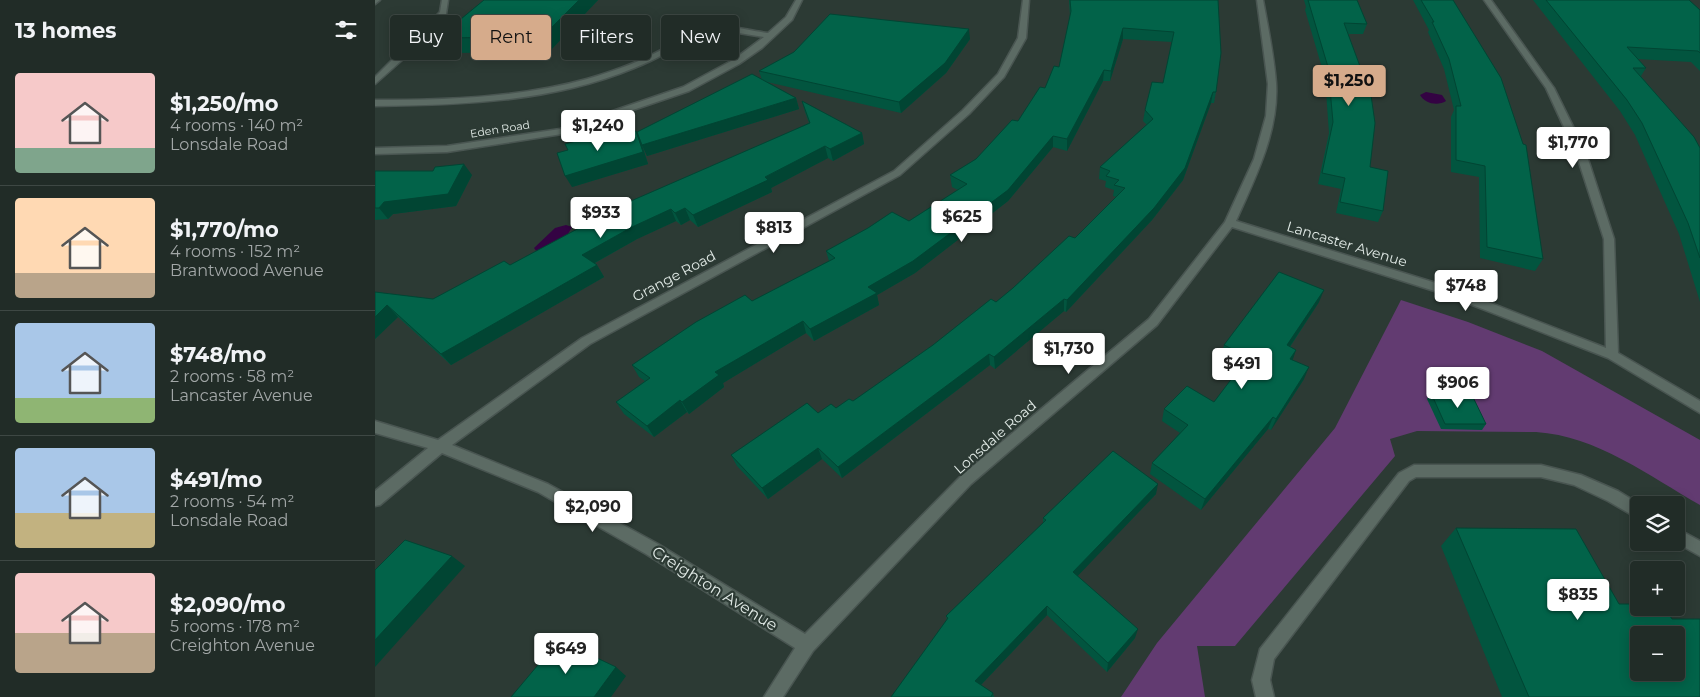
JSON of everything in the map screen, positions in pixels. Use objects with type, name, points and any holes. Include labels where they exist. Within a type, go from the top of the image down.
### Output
[{"type":"street","points":[[375,82],[443,12],[445,0]]},
{"type":"street","name":"Eden Road","points":[[375,151],[447,149],[562,131],[686,89],[736,62],[770,36],[789,18],[799,0]]},
{"type":"street","name":"Grange Road","points":[[375,500],[440,446],[586,340],[897,173],[966,112],[1001,75],[1021,38],[1026,0]]},
{"type":"street","name":"Lonsdale Road","points":[[773,697],[807,645],[966,480],[1153,322],[1229,223],[1259,159],[1270,116],[1272,84],[1260,0]]},
{"type":"street","points":[[1487,0],[1550,88],[1581,153],[1609,239],[1612,355]]},
{"type":"street","points":[[375,103],[475,101],[564,86],[641,62],[679,44],[706,26],[770,36]]},
{"type":"street","name":"Lancaster Avenue","points":[[1229,223],[1448,290],[1612,355],[1700,408]]},
{"type":"street","name":"Creighton Avenue","points":[[375,427],[440,446],[543,488],[652,549],[807,645]]},
{"type":"street","points":[[1265,697],[1261,680],[1265,656],[1404,477],[1414,471],[1541,471],[1576,479],[1613,496],[1630,506]]},
{"type":"street","points":[[1685,540],[1700,549]]},
{"type":"shaded area","points":[[1426,92],[1442,95],[1446,101],[1439,103],[1428,102],[1420,95]]},
{"type":"shaded area","points":[[566,225],[572,227],[568,234],[537,252],[534,248],[555,228]]},
{"type":"shaded area","points":[[1401,300],[1468,322],[1542,351],[1700,440],[1700,505],[1622,459],[1580,441],[1558,435],[1536,432],[1417,431],[1390,439],[1395,456],[1235,646],[1197,646],[1205,697],[1121,697],[1157,643],[1335,428]]},
{"type":"building","points":[[484,0],[579,0],[564,15],[561,15],[561,18],[551,28],[551,15],[471,15],[471,38],[461,38],[461,19]]},
{"type":"building","points":[[1070,0],[1218,0],[1221,53],[1216,92],[1213,92],[1185,168],[1154,208],[1067,300],[1064,299],[994,357],[989,354],[838,467],[818,448],[762,488],[731,455],[807,403],[818,413],[831,404],[836,408],[849,399],[853,401],[933,345],[991,299],[996,302],[1069,236],[1075,238],[1125,188],[1114,185],[1119,180],[1106,176],[1110,171],[1100,167],[1153,119],[1145,110],[1152,82],[1163,83],[1174,32],[1123,28],[1111,71],[1104,70],[1067,139],[1053,136],[1008,190],[913,261],[868,287],[877,293],[810,329],[803,321],[715,372],[719,375],[682,402],[680,400],[647,426],[616,402],[650,378],[632,365],[696,322],[745,295],[752,301],[835,258],[826,251],[868,228],[892,212],[909,221],[967,184],[950,175],[976,159],[1012,120],[1018,121],[1040,87],[1045,88],[1054,66],[1059,67],[1071,11]]},
{"type":"building","points":[[1308,0],[1357,0],[1367,24],[1344,23],[1368,88],[1370,88],[1375,123],[1370,167],[1388,171],[1383,211],[1340,202],[1345,178],[1322,173],[1333,122],[1328,67]]},
{"type":"building","points":[[1421,0],[1453,0],[1501,78],[1523,144],[1526,145],[1543,259],[1487,247],[1485,166],[1456,160],[1456,106],[1461,106],[1449,59],[1432,22],[1434,22]]},
{"type":"building","points":[[1546,0],[1689,0],[1700,10],[1700,53],[1698,51],[1627,47],[1646,68],[1633,68],[1694,137],[1700,148],[1700,258],[1688,223],[1642,123],[1627,100]]},
{"type":"building","points":[[830,14],[969,29],[945,63],[899,102],[759,71],[794,52]]},
{"type":"building","points":[[752,74],[796,98],[642,145],[637,132]]},
{"type":"building","points":[[802,101],[862,133],[830,149],[825,146],[765,177],[768,180],[693,215],[685,208],[675,213],[671,209],[632,227],[582,255],[597,265],[441,354],[387,305],[375,317],[375,292],[433,299],[504,261],[510,265],[624,204],[810,123]]},
{"type":"building","points":[[636,131],[643,152],[565,176],[557,153],[568,150],[565,144],[594,136],[597,142]]},
{"type":"building","points":[[464,164],[448,194],[384,202],[379,208],[375,208],[375,171],[433,171],[435,167]]},
{"type":"building","points":[[1279,272],[1324,290],[1287,345],[1296,350],[1290,359],[1309,367],[1276,419],[1273,417],[1205,499],[1152,463],[1188,425],[1164,409],[1187,386],[1214,402],[1248,357],[1224,345]]},
{"type":"building","points":[[1431,393],[1471,393],[1486,424],[1445,424]]},
{"type":"building","points":[[1113,451],[1158,484],[1073,572],[1138,629],[1108,663],[1047,606],[975,681],[993,693],[991,697],[891,697],[948,618],[946,616],[1046,520],[1043,518]]},
{"type":"building","points":[[1456,528],[1576,529],[1619,604],[1630,604],[1630,616],[1670,616],[1672,619],[1700,619],[1700,697],[1529,697]]},
{"type":"building","points":[[405,540],[452,556],[375,640],[375,570]]},
{"type":"building","points":[[559,640],[616,667],[594,697],[511,697]]}]
